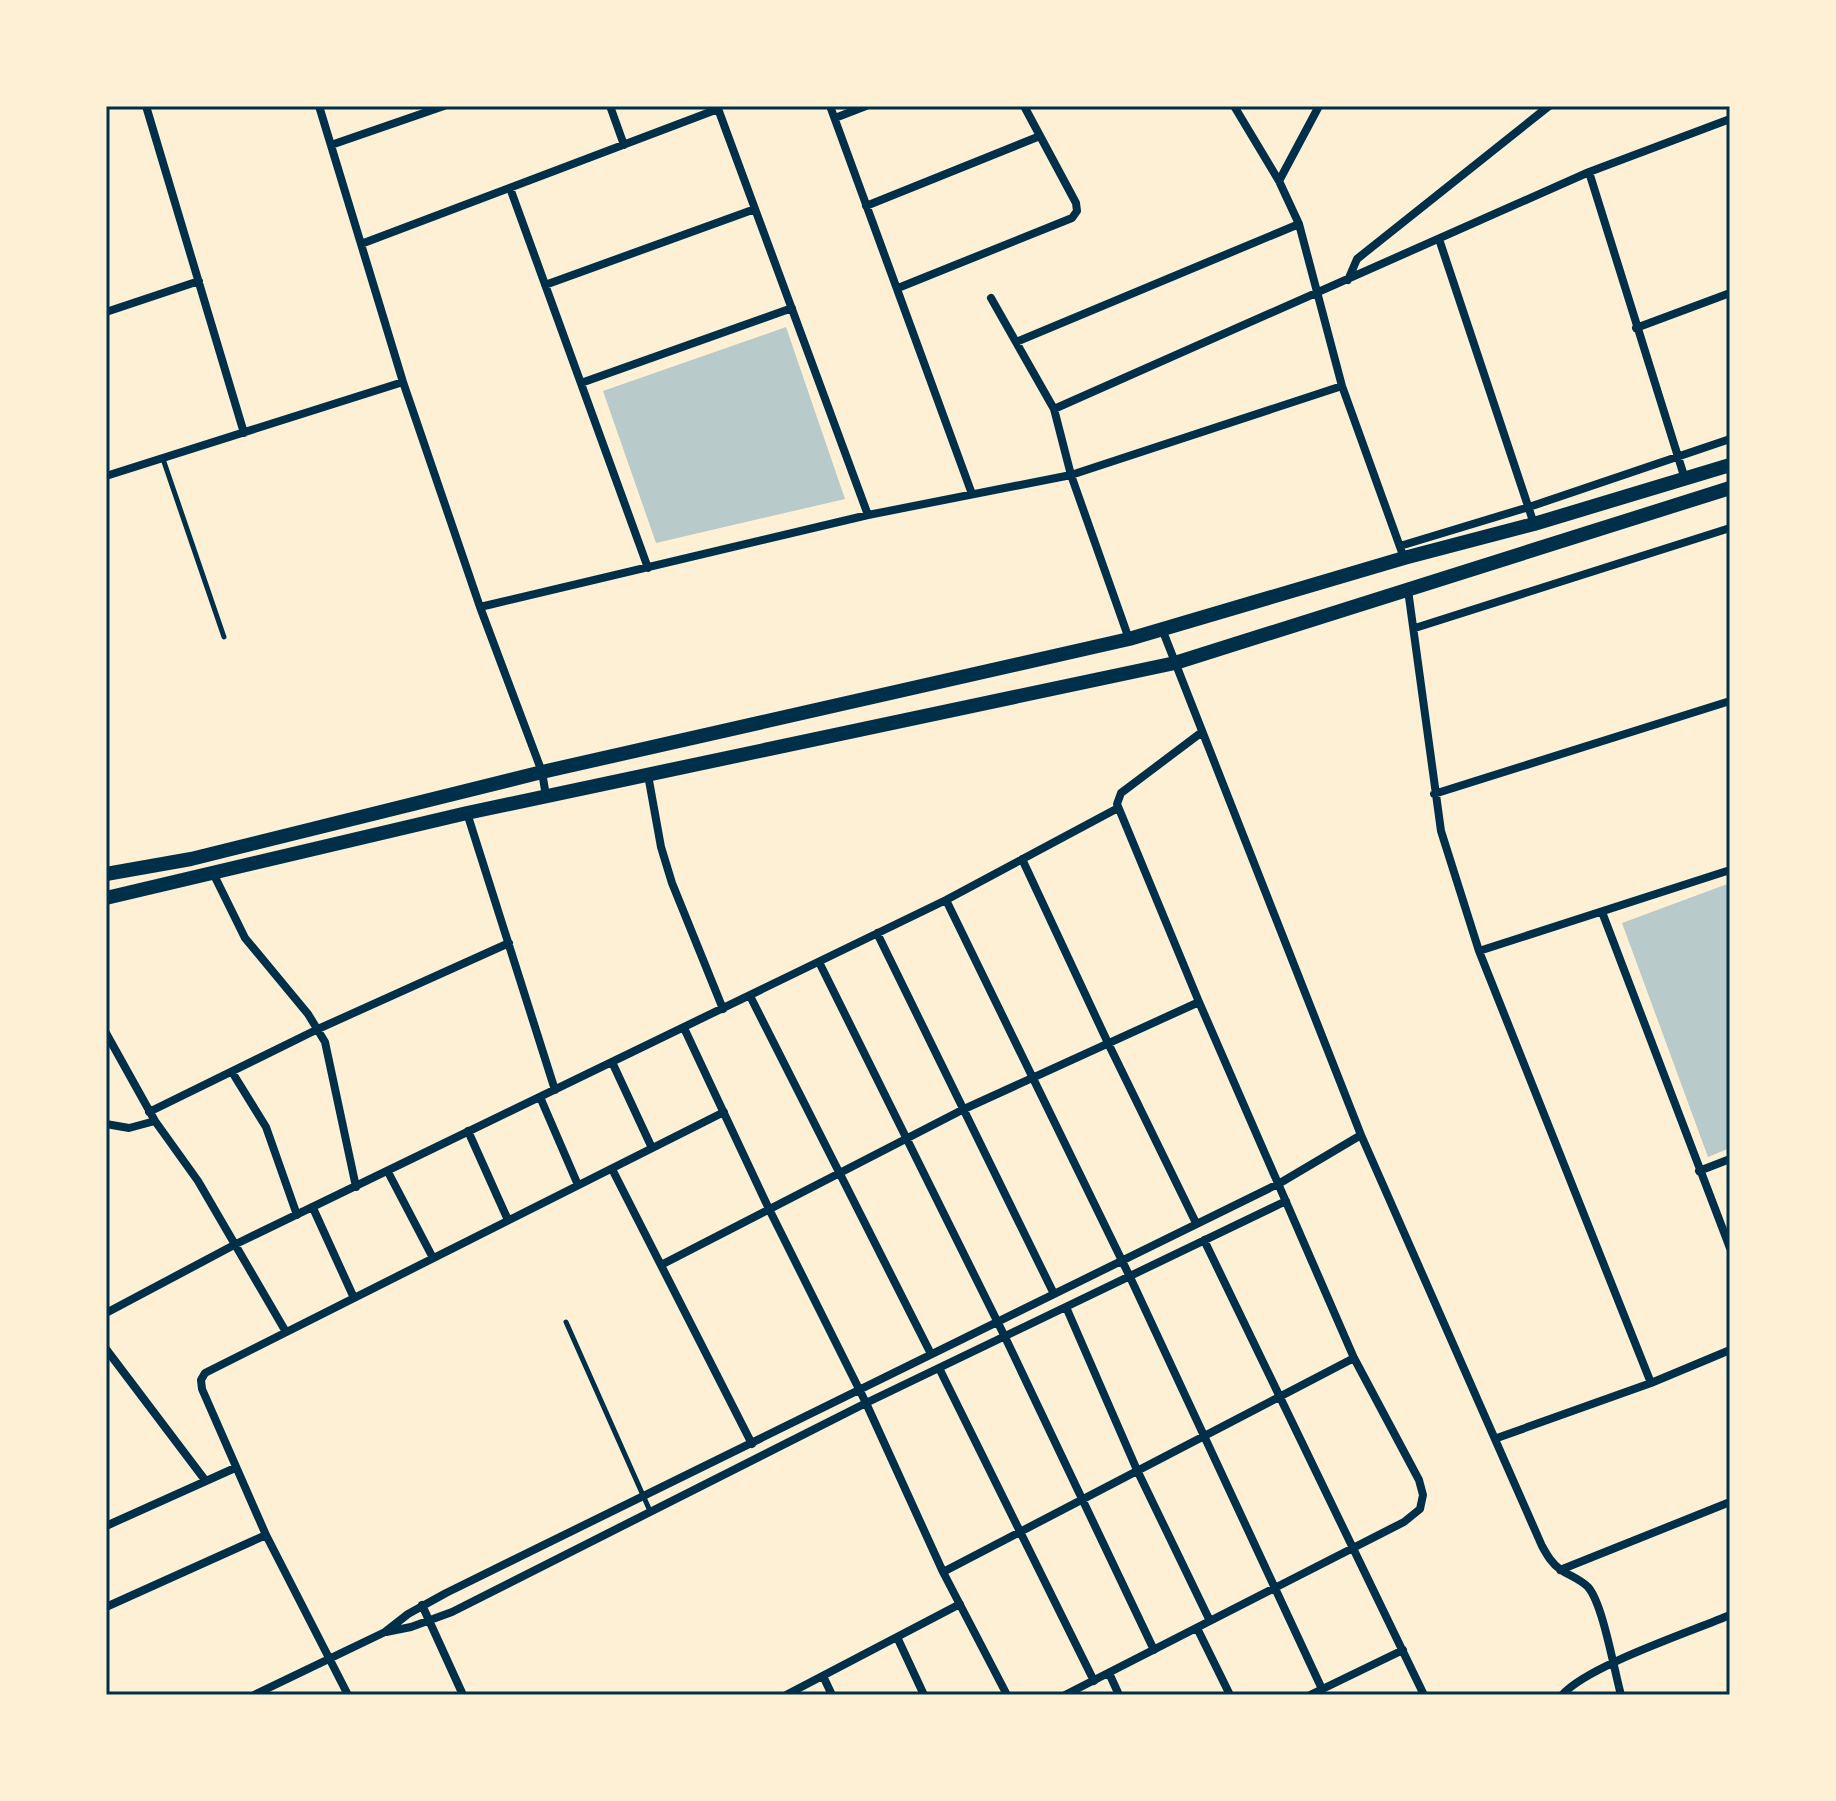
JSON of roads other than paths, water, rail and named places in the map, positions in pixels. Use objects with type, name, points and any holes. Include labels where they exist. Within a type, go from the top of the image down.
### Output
[{"type":"street","points":[[146,106],[244,433]]},
{"type":"street","points":[[319,106],[403,382],[480,607],[542,772],[546,796]]},
{"type":"street","points":[[331,145],[444,106]]},
{"type":"street","points":[[610,106],[624,145]]},
{"type":"street","points":[[830,106],[972,494]]},
{"type":"street","points":[[835,118],[866,106]]},
{"type":"street","points":[[898,288],[1072,218],[1077,211],[1076,203],[1024,106]]},
{"type":"street","points":[[1234,106],[1279,181],[1299,224],[1342,386],[1402,552]]},
{"type":"street","points":[[1279,181],[1319,106]]},
{"type":"street","points":[[1348,280],[1352,267],[1370,249],[1549,106]]},
{"type":"street","points":[[361,244],[717,108],[868,515]]},
{"type":"street","points":[[1054,409],[1589,172],[1730,119]]},
{"type":"street","points":[[866,206],[1040,136]]},
{"type":"street","points":[[1589,172],[1685,479]]},
{"type":"street","points":[[510,188],[648,568]]},
{"type":"street","points":[[545,285],[755,209]]},
{"type":"street","points":[[1016,342],[1299,224]]},
{"type":"street","points":[[1439,239],[1534,524]]},
{"type":"street","points":[[106,312],[199,281]]},
{"type":"street","points":[[1636,328],[1730,293]]},
{"type":"street","points":[[991,298],[1054,409],[1071,475],[1129,639]]},
{"type":"street","points":[[581,383],[792,308]]},
{"type":"street","points":[[106,476],[403,382]]},
{"type":"street","points":[[480,607],[868,515],[1071,475],[1342,386]]},
{"type":"street","points":[[106,874],[191,859],[542,772],[1129,639],[1402,552],[1730,439]]},
{"type":"street","points":[[1402,552],[1534,524],[1730,465]]},
{"type":"street","points":[[106,898],[467,813],[1175,663],[1730,488]]},
{"type":"street","points":[[1415,628],[1730,528]]},
{"type":"street","points":[[1408,590],[1441,831],[1479,951],[1651,1383]]},
{"type":"street","points":[[1162,629],[1361,1135],[1542,1546],[1560,1570],[1579,1579],[1590,1589],[1598,1606],[1621,1695]]},
{"type":"street","points":[[1434,794],[1730,701]]},
{"type":"street","points":[[1065,1695],[1404,1522],[1420,1509],[1423,1495],[1419,1480],[1354,1358],[1118,808],[1117,798],[1121,793],[1202,732]]},
{"type":"street","points":[[648,775],[661,847],[672,883],[723,1009]]},
{"type":"street","points":[[106,1313],[236,1244],[946,900],[1118,808]]},
{"type":"street","points":[[467,813],[555,1090]]},
{"type":"street","points":[[1022,859],[1196,1223]]},
{"type":"street","points":[[1479,951],[1730,870]]},
{"type":"street","points":[[213,873],[245,938],[318,1029],[330,1057],[356,1187]]},
{"type":"street","points":[[946,900],[1122,1260],[1322,1689]]},
{"type":"street","points":[[1602,912],[1730,1248]]},
{"type":"street","points":[[877,933],[1054,1294]]},
{"type":"street","points":[[149,1112],[318,1029],[509,943]]},
{"type":"street","points":[[819,962],[1005,1337],[1154,1650]]},
{"type":"street","points":[[750,996],[931,1354]]},
{"type":"street","points":[[661,1265],[962,1110],[1199,1002]]},
{"type":"street","points":[[684,1028],[769,1209],[860,1390],[943,1572],[1007,1695]]},
{"type":"street","points":[[106,1033],[149,1112],[198,1181],[286,1332]]},
{"type":"street","points":[[612,1062],[652,1148]]},
{"type":"street","points":[[232,1072],[266,1127],[297,1215]]},
{"type":"street","points":[[540,1097],[578,1185]]},
{"type":"street","points":[[348,1695],[266,1535],[235,1468],[201,1380],[211,1368],[724,1112]]},
{"type":"street","points":[[106,1124],[129,1128],[155,1121]]},
{"type":"street","points":[[468,1131],[508,1220]]},
{"type":"street","points":[[255,1695],[385,1632],[422,1605],[1280,1183],[1361,1135]]},
{"type":"street","points":[[1699,1171],[1730,1159]]},
{"type":"street","points":[[612,1169],[752,1444]]},
{"type":"street","points":[[388,1172],[433,1258]]},
{"type":"street","points":[[385,1632],[430,1622],[866,1403],[1286,1201]]},
{"type":"street","points":[[313,1208],[354,1298]]},
{"type":"street","points":[[1204,1240],[1424,1695]]},
{"type":"street","points":[[1066,1307],[1137,1470],[1210,1621]]},
{"type":"street","points":[[106,1349],[205,1480]]},
{"type":"street","points":[[1497,1438],[1651,1383],[1730,1350]]},
{"type":"street","points":[[943,1572],[1354,1358]]},
{"type":"street","points":[[939,1368],[1094,1681]]},
{"type":"street","points":[[711,1464],[717,1478]]},
{"type":"street","points":[[106,1526],[235,1468]]},
{"type":"street","points":[[1560,1570],[1730,1502]]},
{"type":"street","points":[[106,1607],[266,1535]]},
{"type":"street","points":[[786,1695],[960,1604]]},
{"type":"street","points":[[422,1605],[463,1695]]},
{"type":"street","points":[[1561,1695],[1573,1683],[1613,1664],[1730,1615]]},
{"type":"street","points":[[1197,1628],[1230,1695]]},
{"type":"street","points":[[897,1637],[924,1695]]},
{"type":"street","points":[[1310,1695],[1403,1650]]},
{"type":"street","points":[[1109,1673],[1119,1695]]},
{"type":"street","points":[[823,1676],[832,1695]]},
{"type":"lane","points":[[162,458],[224,637]]},
{"type":"lane","points":[[566,1322],[650,1512]]}]
